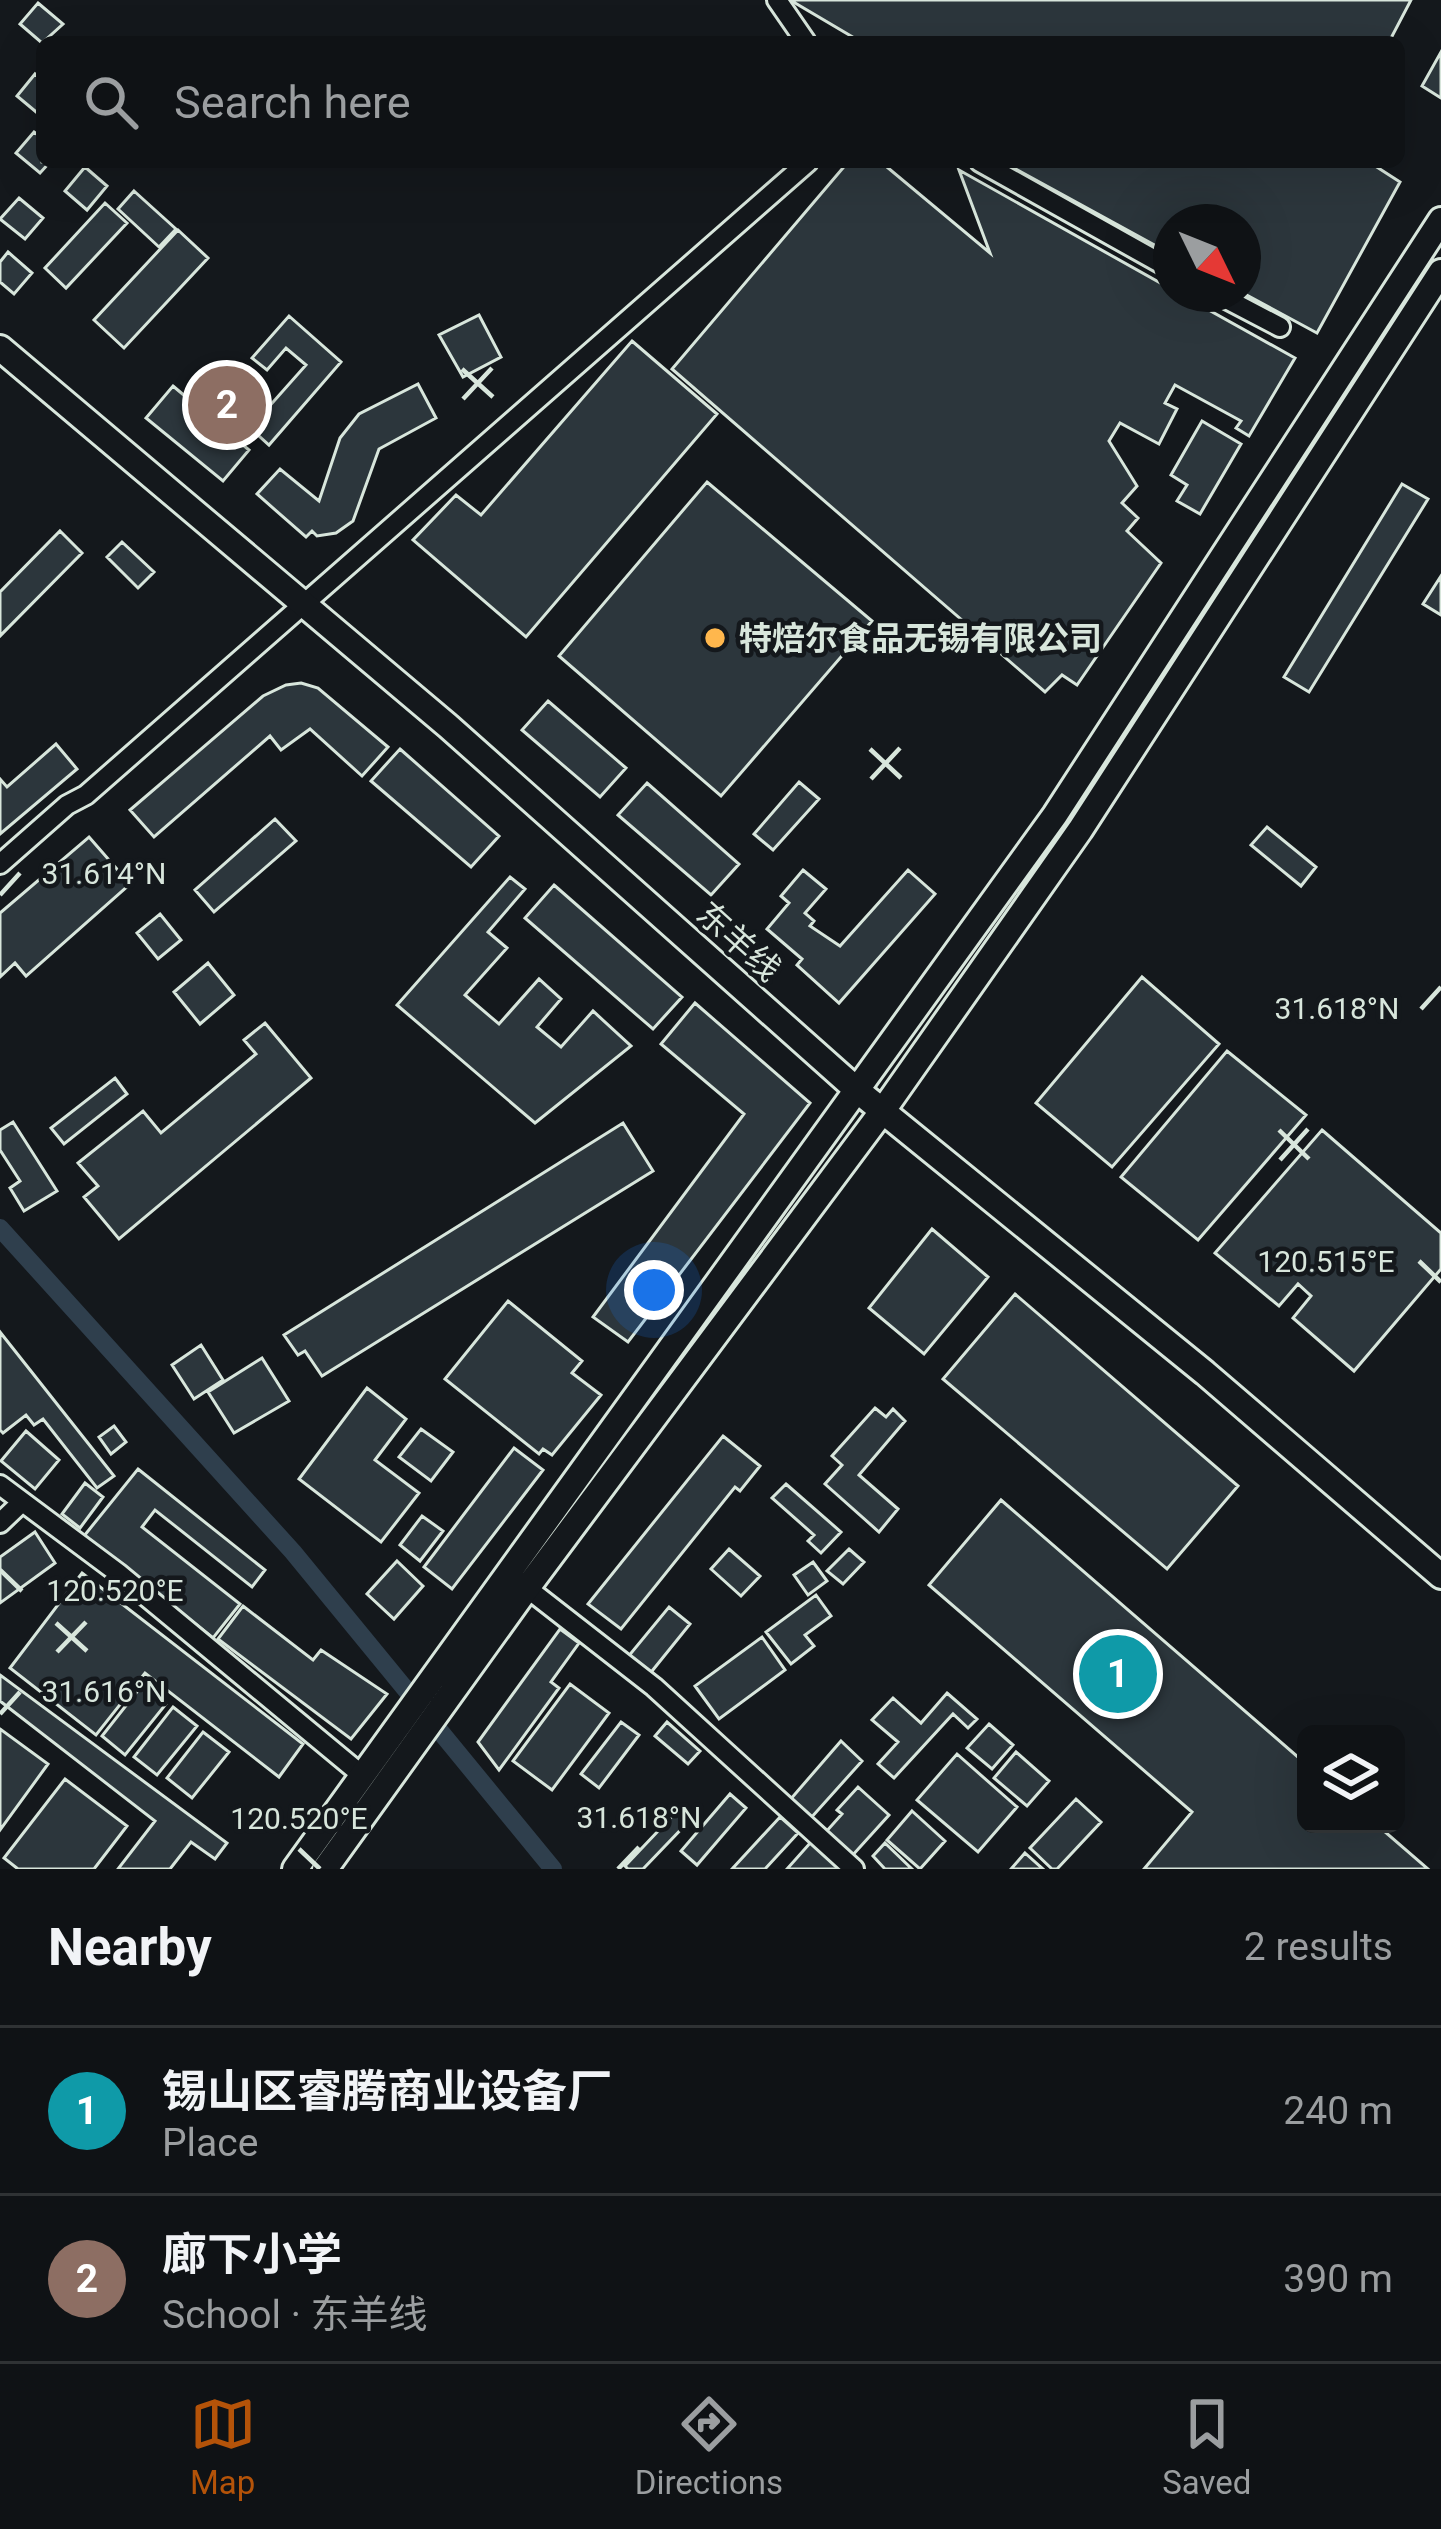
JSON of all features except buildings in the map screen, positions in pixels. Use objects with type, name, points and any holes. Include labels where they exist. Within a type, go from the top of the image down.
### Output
[{"type":"main road","points":[[295,1869],[1055,815],[1441,220]]},
{"type":"main road","points":[[325,1869],[527,1588],[884,1109],[1079,830],[1441,272]]},
{"type":"main road","name":"东羊线","points":[[0,348],[448,726],[858,1091],[1205,1373],[1441,1576]]},
{"type":"street","points":[[777,0],[802,36]]},
{"type":"street","points":[[0,863],[86,795],[801,168]]},
{"type":"street","points":[[991,168],[1153,259]]},
{"type":"street","points":[[1251,312],[1280,327]]},
{"type":"street","points":[[0,1485],[118,1573],[363,1776]]},
{"type":"street","points":[[0,1522],[22,1502]]},
{"type":"street","points":[[527,1588],[653,1687],[854,1869]]},
{"type":"waterway","points":[[0,1228],[293,1552],[553,1869]]},
{"type":"place","name":"廊下小学","points":[[227,405]]},
{"type":"place","name":"特焙尔食品无锡有限公司","points":[[715,638]]},
{"type":"place","name":"锡山区睿腾商业设备厂","points":[[1118,1674]]}]
